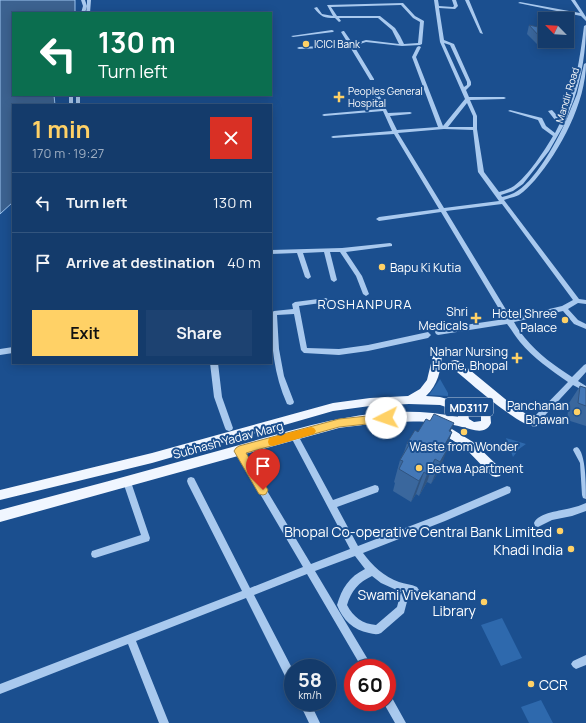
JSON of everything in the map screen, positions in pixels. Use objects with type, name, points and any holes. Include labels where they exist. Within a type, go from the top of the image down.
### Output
[{"type":"main road","points":[[409,400],[419,397],[435,376],[437,354]]},
{"type":"main road","points":[[455,364],[512,411],[533,423]]},
{"type":"main road","name":"Subhash Yadav Marg","points":[[0,495],[152,458],[333,407],[370,402],[409,400],[440,401],[465,409]]},
{"type":"main road","name":"MD3117","points":[[469,407],[479,408],[483,411],[487,418],[486,423],[480,427],[470,426],[466,423],[462,415],[465,409],[469,407]]},
{"type":"main road","points":[[412,417],[427,421],[458,438],[496,472]]},
{"type":"main road","name":"Subhash Yadav Marg","points":[[0,516],[339,423],[374,418],[412,417],[442,418],[466,423]]},
{"type":"street","points":[[83,0],[85,6],[83,12]]},
{"type":"street","points":[[88,0],[88,12]]},
{"type":"street","points":[[436,0],[442,41],[475,116],[475,129],[481,172],[577,302]]},
{"type":"street","points":[[438,8],[454,8],[456,6],[454,0]]},
{"type":"street","points":[[467,0],[482,33]]},
{"type":"street","points":[[573,0],[585,17]]},
{"type":"street","points":[[576,0],[585,17]]},
{"type":"street","points":[[520,3],[585,17]]},
{"type":"street","points":[[299,48],[351,46],[366,41],[402,45],[420,44],[422,21],[414,17],[402,4],[328,6],[330,8]]},
{"type":"street","points":[[330,8],[316,9],[321,15],[338,20],[379,17],[386,21],[398,34],[402,45]]},
{"type":"street","points":[[330,8],[338,20]]},
{"type":"street","name":"Mandir Road","points":[[497,194],[511,190],[518,185],[550,148],[563,123],[576,86],[586,26]]},
{"type":"street","points":[[293,36],[332,31]]},
{"type":"street","points":[[343,32],[372,79]]},
{"type":"street","points":[[331,39],[334,46]]},
{"type":"street","points":[[442,41],[452,44],[468,82],[468,85],[464,90]]},
{"type":"street","points":[[419,47],[414,57],[442,128]]},
{"type":"street","name":"Mandir Road","points":[[379,219],[501,201],[518,192],[539,171],[565,130],[573,111],[586,64]]},
{"type":"street","points":[[374,89],[395,132],[509,321],[529,348],[573,382],[586,389]]},
{"type":"street","points":[[442,128],[467,99],[504,98]]},
{"type":"street","points":[[510,111],[540,119],[544,126],[556,136]]},
{"type":"street","points":[[550,111],[557,120],[563,123]]},
{"type":"street","points":[[324,115],[385,112],[410,113]]},
{"type":"street","points":[[333,138],[442,128],[475,129]]},
{"type":"street","points":[[272,252],[342,250],[390,245]]},
{"type":"street","points":[[327,250],[334,280]]},
{"type":"street","points":[[342,250],[359,276],[366,294]]},
{"type":"street","points":[[299,251],[308,277]]},
{"type":"street","points":[[326,300],[295,304],[304,350],[339,352],[368,348],[428,335]]},
{"type":"street","points":[[438,332],[509,321],[564,308],[577,302],[586,302]]},
{"type":"street","points":[[564,308],[576,322],[586,327]]},
{"type":"street","points":[[290,402],[280,376],[276,348],[274,313],[296,311]]},
{"type":"street","points":[[0,352],[12,350]]},
{"type":"street","points":[[216,364],[218,397],[229,428]]},
{"type":"street","points":[[533,423],[586,367]]},
{"type":"street","points":[[297,441],[347,538],[356,551],[372,570],[389,584],[410,590],[401,610],[378,630],[366,629],[346,614],[342,605],[345,594],[356,578],[372,570]]},
{"type":"street","points":[[577,450],[584,462],[586,495]]},
{"type":"street","points":[[239,451],[363,659]]},
{"type":"street","points":[[191,481],[284,662]]},
{"type":"street","points":[[96,554],[146,538],[127,482]]},
{"type":"street","points":[[331,505],[375,489]]},
{"type":"street","points":[[0,689],[130,638],[249,594],[442,518],[507,490]]},
{"type":"street","points":[[538,523],[551,516],[572,512],[586,507]]},
{"type":"street","points":[[130,638],[164,723]]},
{"type":"street","points":[[576,664],[586,660]]},
{"type":"street","points":[[309,711],[315,723]]},
{"type":"street","points":[[394,711],[401,723]]},
{"type":"shaded area","points":[[0,0],[75,0],[75,12],[12,12],[12,96],[54,96],[55,104],[12,104],[12,203],[0,214]]},
{"type":"shaded area","points":[[440,379],[448,393],[448,396],[429,395]]},
{"type":"shaded area","points":[[506,438],[526,444],[519,449],[513,457]]},
{"type":"shaded area","points":[[502,618],[522,658],[501,666],[481,625]]},
{"type":"shaded area","points":[[541,700],[553,723],[529,723],[521,707]]},
{"type":"building","points":[[529,25],[538,27],[538,35]]},
{"type":"building","points":[[580,386],[586,388],[586,406],[578,403]]},
{"type":"building","points":[[434,414],[454,423],[449,431],[452,432],[444,446],[448,448],[440,462],[435,459],[427,474],[424,472],[419,481],[399,469],[403,461],[400,460],[409,445],[407,443],[415,430],[418,432],[426,419],[430,421]]},
{"type":"slow traffic","points":[[273,442],[311,431]]},
{"type":"place","name":"ICICI Bank","points":[[306,44]]},
{"type":"place","name":"Peoples General Hospital","points":[[339,97]]},
{"type":"place","name":"Bapu Ki Kutia","points":[[382,267]]},
{"type":"place","name":"Shri Medicals","points":[[476,318]]},
{"type":"place","name":"Hotel Shree Palace","points":[[565,320]]},
{"type":"place","name":"Nahar Nursing Home, Bhopal","points":[[517,358]]},
{"type":"place","name":"Panchanan Bhawan","points":[[577,412]]},
{"type":"place","name":"Waste from Wonder","points":[[464,432]]},
{"type":"place","name":"Betwa Apartment","points":[[419,468]]},
{"type":"place","name":"Bhopal Co-operative Central Bank Limited","points":[[560,531]]},
{"type":"place","name":"Khadi India","points":[[571,549]]},
{"type":"place","name":"Swami Vivekanand Library","points":[[484,602]]},
{"type":"place","name":"CCR","points":[[531,684]]},
{"type":"district","name":"ROSHANPURA","points":[[365,304]]},
{"type":"route","points":[[263,490],[239,451],[339,423],[374,418],[386,418]]}]
